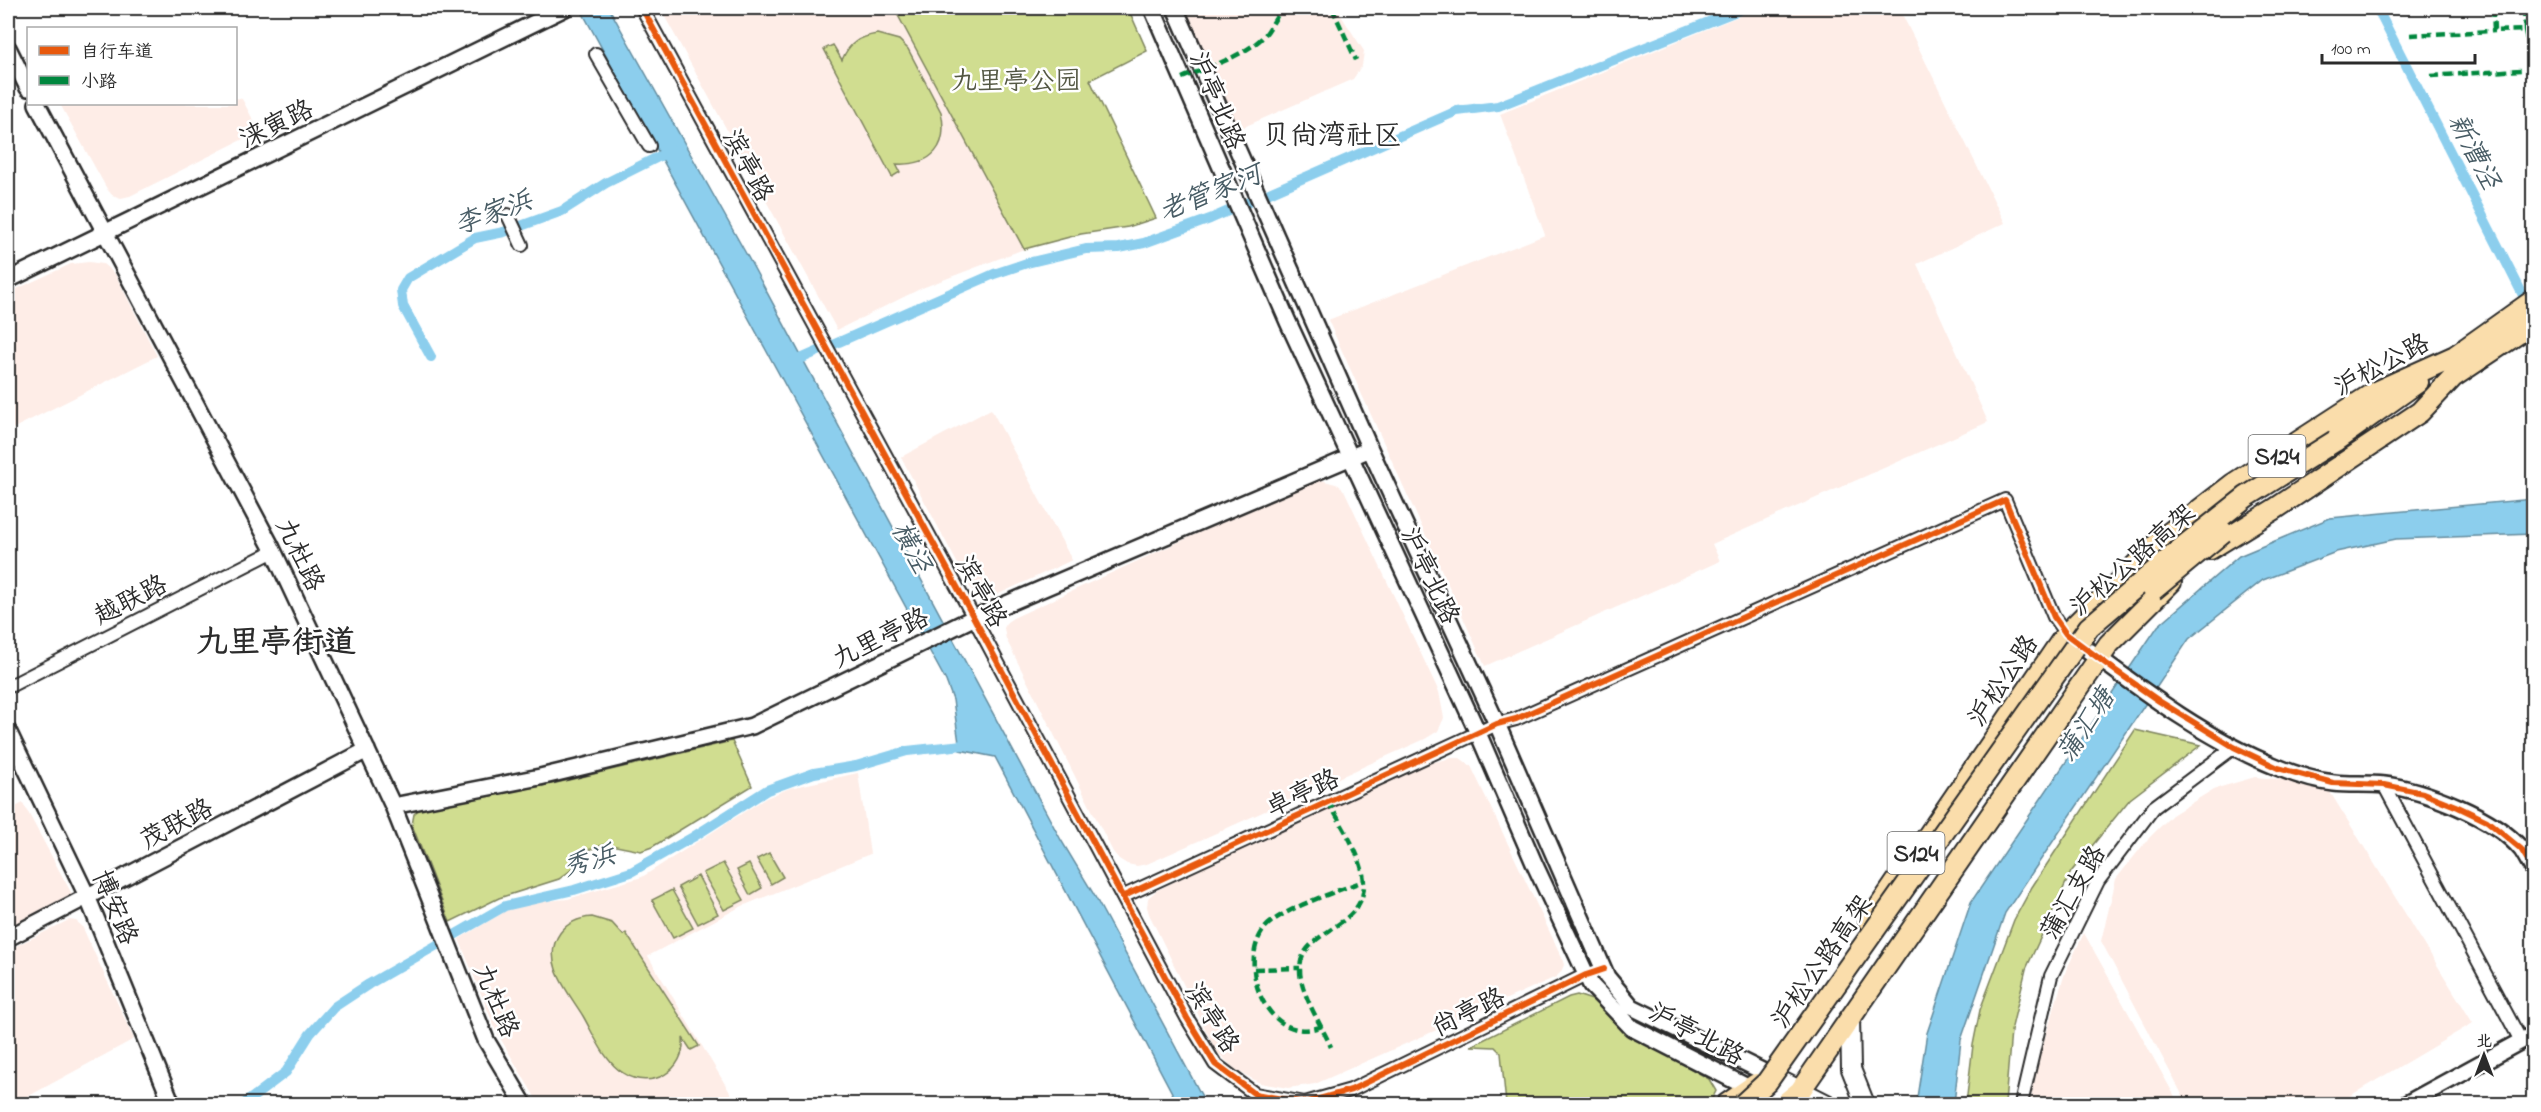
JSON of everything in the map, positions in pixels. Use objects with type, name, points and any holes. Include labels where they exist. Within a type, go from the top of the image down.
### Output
[{"type":"main road","name":"沪松公路","points":[[1792,1100],[2109,644],[2193,559],[2275,509],[2420,412],[2452,377],[2523,323],[2534,300]]},
{"type":"main road","name":"沪松公路","points":[[1727,1104],[1747,1097],[1766,1073],[2066,634],[2163,538],[2233,484],[2375,392],[2523,323]]},
{"type":"main road","name":"沪松公路高架","points":[[1764,1104],[1779,1089],[2040,713],[2098,636],[2249,510],[2455,356]]},
{"type":"main road","name":"沪松公路高架","points":[[1747,1097],[1767,1082],[2090,627],[2185,545],[2246,497],[2452,377]]},
{"type":"main road","points":[[1850,1017],[1851,1069],[1865,1104]]},
{"type":"main road","points":[[1766,1073],[1792,1100]]},
{"type":"main road","points":[[1747,1097],[1827,1104]]},
{"type":"street","name":"涞寅路","points":[[8,280],[565,8]]},
{"type":"street","name":"滨亭路","points":[[642,8],[974,618],[1187,1018],[1215,1064],[1255,1094],[1305,1103],[1351,1090]]},
{"type":"street","name":"沪亭北路","points":[[1152,8],[1230,190],[1350,458],[1478,733],[1534,863],[1591,985],[1632,1028],[1747,1097]]},
{"type":"street","name":"沪亭北路","points":[[1176,8],[1370,449],[1497,724],[1607,977],[1632,1007],[1766,1073]]},
{"type":"street","points":[[8,48],[27,86]]},
{"type":"street","points":[[596,54],[649,146]]},
{"type":"street","name":"九杜路","points":[[38,105],[274,551],[393,806],[486,1040],[524,1104]]},
{"type":"street","points":[[508,215],[522,245]]},
{"type":"street","name":"九里亭路","points":[[393,806],[540,777],[752,726],[974,618],[1370,449]]},
{"type":"street","name":"卓亭路","points":[[1124,896],[1497,724],[1516,719],[2005,500],[2054,617],[2066,634]]},
{"type":"street","name":"越联路","points":[[8,687],[274,551]]},
{"type":"street","points":[[2066,634],[2159,701],[2235,747],[2278,768],[2333,783],[2384,785],[2423,793],[2487,821],[2521,849],[2534,870]]},
{"type":"street","name":"博安路","points":[[8,731],[87,896],[172,1104]]},
{"type":"street","name":"蒲汇支路","points":[[2021,1104],[2051,976],[2098,881],[2154,807],[2235,747]]},
{"type":"street","name":"茂联路","points":[[8,938],[367,750]]},
{"type":"street","points":[[2384,785],[2527,1038],[2406,1104]]},
{"type":"street","name":"尚亭路","points":[[1351,1090],[1586,975],[1604,969]]},
{"type":"shaded area","points":[[660,8],[894,8],[1024,249],[922,288],[837,330]]},
{"type":"shaded area","points":[[1183,8],[1341,8],[1340,14],[1364,51],[1362,66],[1353,79],[1237,130]]},
{"type":"shaded area","points":[[1759,8],[1899,8],[2005,223],[1917,264],[1988,422],[1712,544],[1720,561],[1485,666],[1328,320],[1545,235],[1500,114]]},
{"type":"shaded area","points":[[237,98],[242,99],[259,131],[130,196],[121,198],[112,195],[61,105],[237,105]]},
{"type":"shaded area","points":[[89,262],[103,264],[115,274],[157,356],[8,431],[8,293],[71,264]]},
{"type":"shaded area","points":[[991,409],[1072,560],[990,598],[982,598],[971,589],[901,457]]},
{"type":"shaded area","points":[[1321,480],[1339,485],[1345,492],[1439,692],[1444,718],[1438,731],[1425,739],[1147,864],[1137,866],[1127,864],[1113,852],[1006,639],[1004,628],[1007,622],[1310,482]]},
{"type":"shaded area","points":[[1460,758],[1471,766],[1562,958],[1564,965],[1561,972],[1556,977],[1315,1084],[1288,1088],[1260,1083],[1236,1070],[1216,1051],[1149,914],[1148,898],[1156,891],[1383,774]]},
{"type":"shaded area","points":[[858,773],[870,854],[740,907],[648,956],[737,1104],[539,1104],[496,1031],[459,939],[509,909],[535,902],[568,899],[642,877],[766,798],[790,788]]},
{"type":"shaded area","points":[[2255,777],[2297,781],[2330,792],[2473,1023],[2336,1104],[2187,1104],[2101,941],[2116,879],[2148,839],[2172,815],[2214,789]]},
{"type":"shaded area","points":[[23,803],[74,898],[8,932],[8,811]]},
{"type":"shaded area","points":[[69,920],[76,921],[82,926],[134,1039],[14,1104],[8,1104],[8,950]]},
{"type":"shaded area","points":[[2084,933],[2179,1104],[2030,1104],[2036,1067],[2065,973]]},
{"type":"green space","name":"九里亭公园","points":[[894,8],[1128,8],[1147,51],[1090,80],[1156,218],[1128,227],[1081,234],[1024,249]]},
{"type":"green space","points":[[877,34],[899,40],[908,49],[941,112],[943,124],[940,144],[935,152],[919,162],[896,164],[900,172],[892,177],[824,49],[833,45],[842,60],[855,42]]},
{"type":"green space","points":[[2135,730],[2201,745],[2130,799],[2071,872],[2026,969],[2011,1031],[2005,1104],[1966,1104],[1980,1010],[2014,920],[2032,887]]},
{"type":"green space","points":[[732,741],[752,786],[652,847],[641,851],[606,844],[588,850],[571,870],[559,879],[499,898],[450,922],[412,825],[414,814],[420,808],[552,784]]},
{"type":"green space","points":[[769,853],[783,877],[771,884],[757,859]]},
{"type":"green space","points":[[723,863],[744,900],[724,910],[703,873]]},
{"type":"green space","points":[[749,864],[762,888],[750,895],[737,870]]},
{"type":"green space","points":[[698,876],[718,914],[698,924],[678,887]]},
{"type":"green space","points":[[672,890],[693,928],[673,938],[652,900]]},
{"type":"green space","points":[[592,917],[612,923],[623,935],[626,933],[699,1046],[691,1050],[683,1038],[679,1060],[665,1075],[645,1080],[634,1078],[616,1068],[600,1047],[564,987],[555,966],[553,955],[555,944],[560,933],[567,926],[574,921]]},
{"type":"green space","points":[[1577,995],[1592,1000],[1628,1033],[1709,1079],[1716,1091],[1711,1101],[1706,1104],[1506,1104],[1501,1053],[1495,1047],[1471,1046]]},
{"type":"water","points":[[580,8],[609,8],[749,259],[1061,840],[1093,893],[1206,1104],[1178,1104],[995,757],[960,750],[953,700],[946,681]]},
{"type":"water","points":[[2533,499],[2533,534],[2396,539],[2336,552],[2263,580],[2189,639],[2005,913],[1961,1040],[1954,1104],[1916,1104],[1927,1033],[1971,902],[2158,626],[2239,556],[2330,518]]},
{"type":"waterway","name":"老管家河","points":[[789,364],[994,274],[1027,263],[1086,249],[1119,248],[1144,243],[1210,219],[1457,111],[1498,106],[1744,8]]},
{"type":"waterway","name":"新漕泾","points":[[2377,8],[2529,307]]},
{"type":"waterway","name":"李家浜","points":[[431,357],[403,306],[401,290],[408,278],[475,238],[504,232],[562,211],[606,183],[672,150]]},
{"type":"waterway","name":"秀浜","points":[[244,1104],[286,1072],[310,1034],[334,1007],[369,984],[505,906],[574,890],[631,872],[693,837],[767,790],[814,773],[856,766],[907,751],[972,744]]},
{"type":"marked path","points":[[1182,78],[1224,61],[1254,45],[1262,38],[1284,8]]},
{"type":"marked path","points":[[1332,8],[1356,60]]},
{"type":"marked path","points":[[2493,8],[2494,31],[2525,30],[2534,75]]},
{"type":"marked path","points":[[2524,8],[2525,30],[2534,29]]},
{"type":"marked path","points":[[2410,35],[2494,31]]},
{"type":"marked path","points":[[2431,76],[2534,69]]},
{"type":"marked path","points":[[1328,801],[1357,855],[1364,885],[1360,901],[1351,914],[1312,944],[1303,955],[1300,970],[1307,999],[1331,1047]]},
{"type":"marked path","points":[[1322,1026],[1303,1030],[1286,1025],[1273,1015],[1262,1000],[1256,982],[1254,963],[1256,945],[1264,929],[1282,915],[1363,881]]},
{"type":"marked path","points":[[1254,969],[1300,968]]},
{"type":"cycle path","points":[[642,8],[974,618],[1187,1018],[1215,1064],[1255,1094],[1305,1103],[1351,1090],[1586,975],[1604,969]]},
{"type":"cycle path","points":[[1124,896],[1497,724],[1516,719],[2005,500],[2054,617],[2066,634],[2116,671],[2159,701],[2234,747],[2278,768],[2333,783],[2384,785],[2423,793],[2458,807],[2487,821],[2521,849],[2534,870]]},
{"type":"district","name":"贝尚湾社区","points":[[1332,134]]},
{"type":"district","name":"九里亭街道","points":[[276,641]]},
{"type":"water label","name":"横泾","points":[[912,547]]},
{"type":"water label","name":"蒲汇塘","points":[[2085,725]]}]
